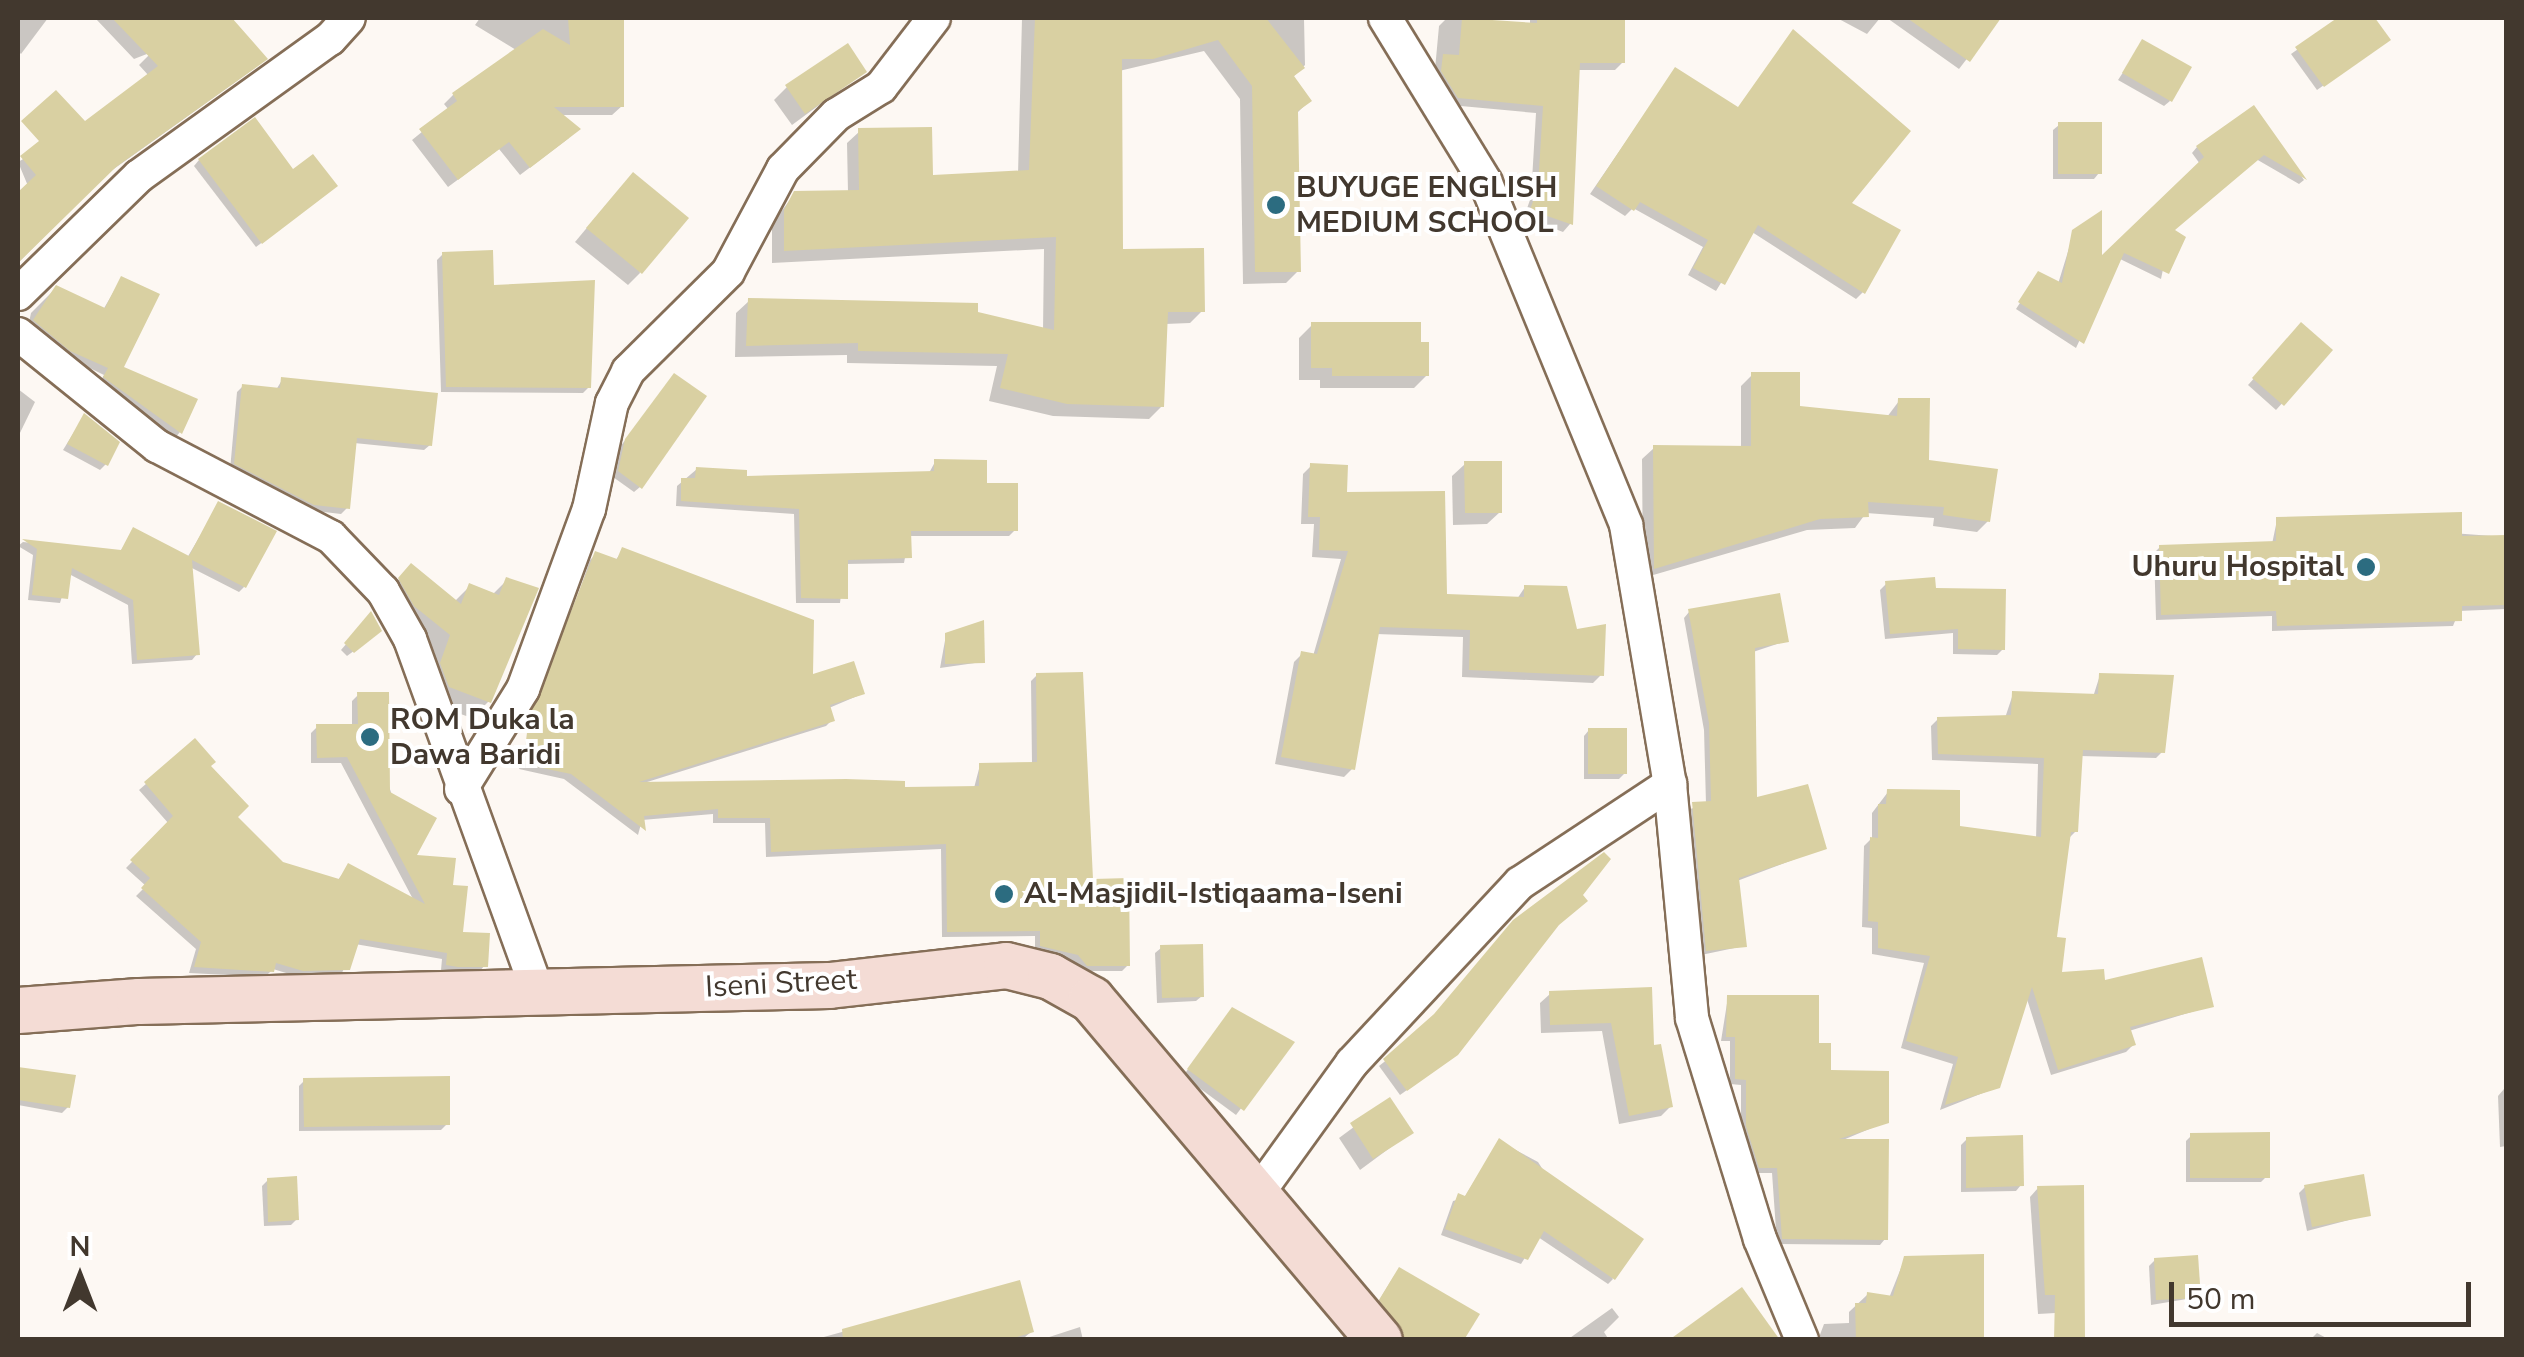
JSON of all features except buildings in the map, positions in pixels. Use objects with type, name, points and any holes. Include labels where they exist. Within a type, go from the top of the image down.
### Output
[{"type":"street","points":[[18,294],[140,176],[330,39],[349,18]]},
{"type":"street","points":[[461,789],[524,689],[589,509],[612,403],[628,371],[728,272],[783,169],[836,116],[881,88],[934,18]]},
{"type":"street","points":[[1385,18],[1486,183],[1517,270],[1586,415],[1626,525],[1670,784],[1692,1018],[1760,1239],[1802,1340]]},
{"type":"street","points":[[18,334],[157,446],[331,537],[382,592],[410,640],[538,992]]},
{"type":"street","points":[[1256,1196],[1352,1063],[1520,883],[1670,784]]},
{"type":"street","name":"Iseni Street","points":[[18,1010],[829,984],[1006,964],[1050,976],[1091,998],[1379,1340]]},
{"type":"place","name":"BUYUGE ENGLISH MEDIUM SCHOOL","points":[[1276,205]]},
{"type":"place","name":"Uhuru Hospital","points":[[2366,567]]},
{"type":"place","name":"ROM Duka la Dawa Baridi","points":[[370,737]]},
{"type":"place","name":"Al-Masjidil-Istiqaama-Iseni","points":[[1004,894]]}]
